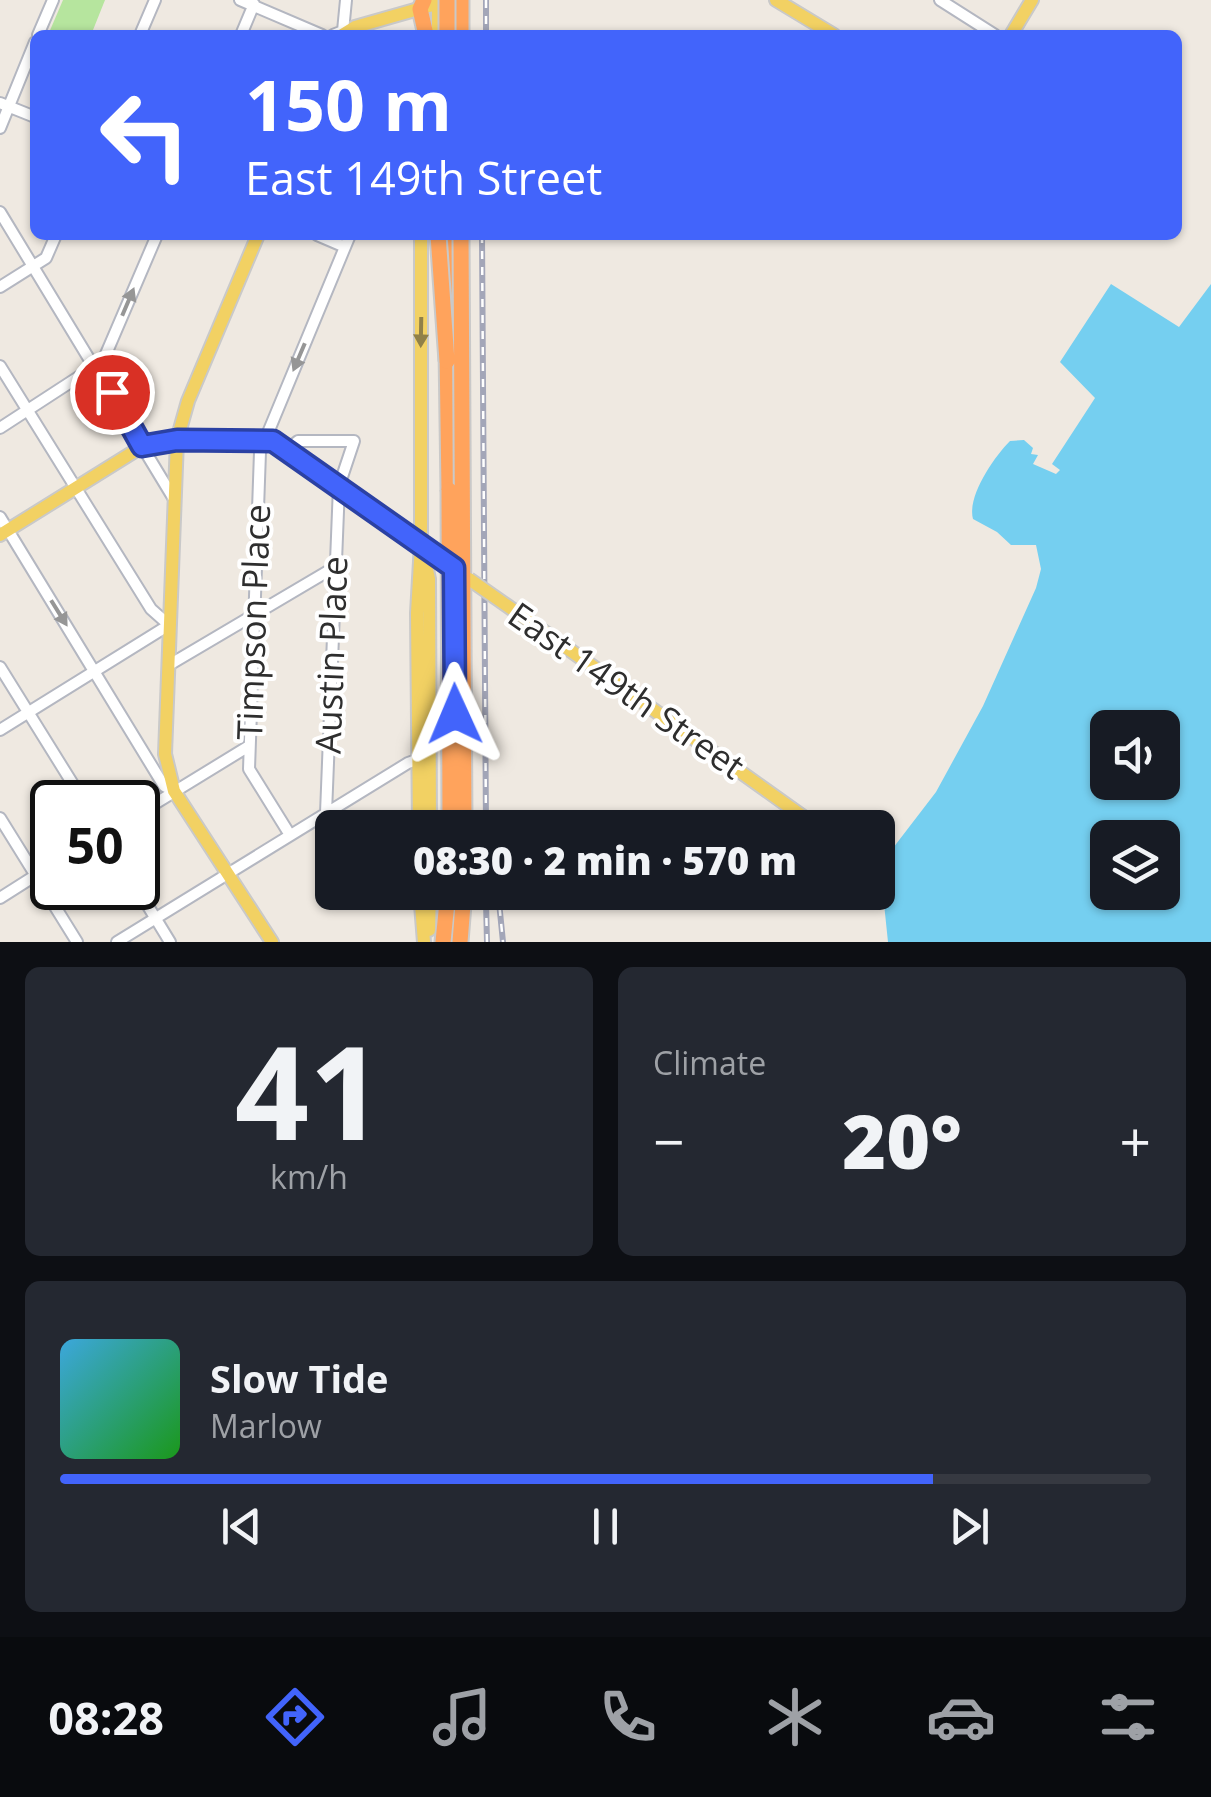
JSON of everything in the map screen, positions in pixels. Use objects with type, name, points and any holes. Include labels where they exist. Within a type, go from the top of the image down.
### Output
[{"type":"highway","points":[[426,30],[439,2]]},
{"type":"highway","points":[[439,2],[452,30]]},
{"type":"highway","points":[[440,240],[447,361],[452,810]]},
{"type":"highway","points":[[447,361],[456,240]]},
{"type":"highway","points":[[452,810],[456,240]]},
{"type":"highway","points":[[443,942],[445,910]]},
{"type":"highway","points":[[458,942],[459,910]]},
{"type":"main road","points":[[776,0],[826,30]]},
{"type":"main road","points":[[1013,30],[1032,0]]},
{"type":"main road","points":[[352,30],[439,2],[438,30]]},
{"type":"main road","points":[[256,240],[188,401],[177,440],[165,748],[174,791],[272,942]]},
{"type":"main road","points":[[419,810],[421,240]]},
{"type":"main road","points":[[440,240],[452,810]]},
{"type":"main road","points":[[454,810],[448,564],[456,240]]},
{"type":"main road","name":"East 149th Street","points":[[2,527],[142,446],[177,440],[264,440],[287,450],[339,486],[794,810]]},
{"type":"main road","points":[[421,544],[429,579],[430,810]]},
{"type":"main road","points":[[422,910],[426,942]]},
{"type":"main road","points":[[426,942],[429,910]]},
{"type":"street","points":[[40,30],[53,0]]},
{"type":"street","points":[[142,30],[155,0]]},
{"type":"street","points":[[240,0],[311,30]]},
{"type":"street","points":[[340,30],[346,0]]},
{"type":"street","points":[[940,0],[987,30]]},
{"type":"street","points":[[243,30],[254,3]]},
{"type":"street","points":[[0,128],[4,105],[30,52]]},
{"type":"street","points":[[4,105],[30,116]]},
{"type":"street","points":[[0,212],[174,500]]},
{"type":"street","points":[[0,288],[46,258],[54,240]]},
{"type":"street","points":[[0,428],[105,358],[155,240]]},
{"type":"street","points":[[329,240],[345,247]]},
{"type":"street","name":"Timpson Place","points":[[290,836],[248,769],[260,452],[348,240]]},
{"type":"street","points":[[0,366],[151,609],[168,625],[0,730]]},
{"type":"street","name":"Austin Place","points":[[287,450],[298,441],[354,440],[339,486],[326,810]]},
{"type":"street","points":[[2,527],[164,786],[174,791]]},
{"type":"street","points":[[169,665],[334,567]]},
{"type":"street","points":[[0,667],[70,780]]},
{"type":"street","points":[[160,800],[249,746]]},
{"type":"street","points":[[144,752],[165,748]]},
{"type":"street","points":[[331,810],[419,759]]},
{"type":"street","points":[[0,818],[30,866]]},
{"type":"street","points":[[117,942],[315,820]]},
{"type":"street","points":[[0,898],[30,880]]},
{"type":"street","points":[[57,910],[77,942]]},
{"type":"street","points":[[151,910],[170,942]]},
{"type":"green space","points":[[63,0],[105,0],[93,30],[50,30]]},
{"type":"water","points":[[1111,284],[1179,327],[1211,284],[1211,942],[888,942],[885,910],[895,910],[895,845],[936,792],[983,706],[1041,569],[1036,545],[1011,545],[973,519],[978,489],[989,467],[1010,441],[1024,440],[1033,448],[1031,454],[1038,455],[1033,464],[1056,474],[1060,470],[1052,464],[1095,398],[1060,362]]},
{"type":"railway","points":[[486,0],[486,30]]},
{"type":"railway","points":[[482,240],[486,810]]},
{"type":"railway","points":[[486,910],[487,942]]},
{"type":"railway","points":[[500,910],[503,942]]},
{"type":"route","points":[[112,392],[142,446],[177,440],[273,441],[454,568],[455,714]]}]
